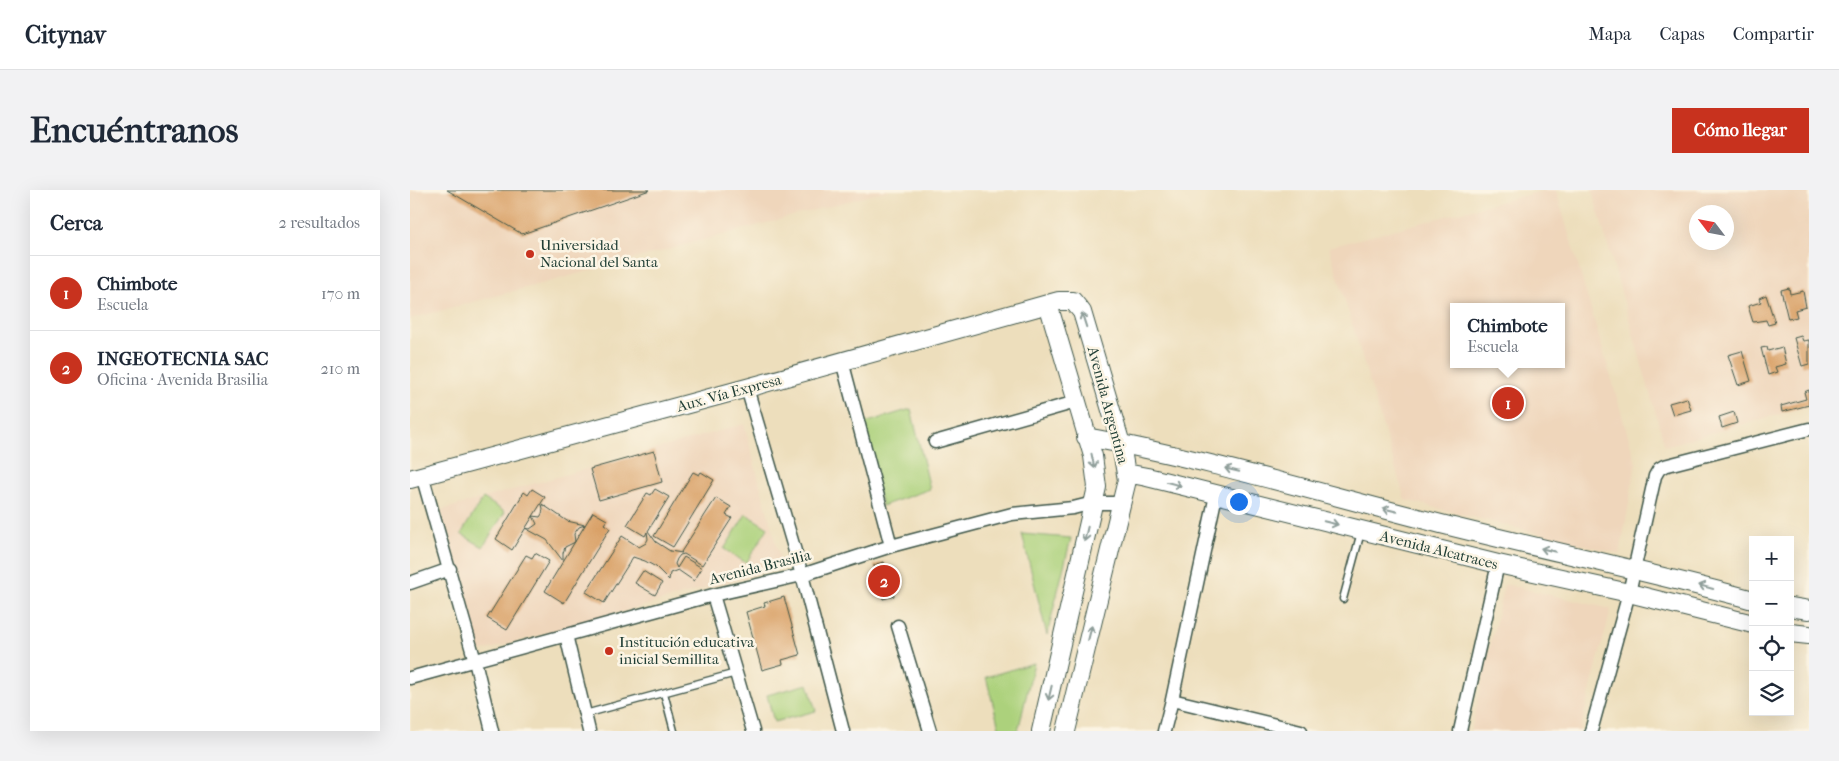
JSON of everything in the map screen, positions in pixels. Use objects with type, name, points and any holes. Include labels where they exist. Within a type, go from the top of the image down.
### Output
[{"type":"main road","name":"Avenida Argentina","points":[[1066,731],[1127,480],[1122,444],[1082,312],[1073,301],[1059,301],[1048,304],[1093,456],[1095,495]]},
{"type":"main road","name":"Aux. Vía Expresa","points":[[416,477],[842,362],[1048,304]]},
{"type":"main road","points":[[1086,437],[1122,444],[1749,599]]},
{"type":"main road","name":"Avenida Alcatraces","points":[[1126,473],[1147,476],[1362,531],[1749,623]]},
{"type":"main road","points":[[1041,731],[1095,495]]},
{"type":"main road","points":[[1794,608],[1809,610]]},
{"type":"main road","points":[[1794,634],[1809,636]]},
{"type":"street","points":[[842,362],[891,546]]},
{"type":"street","points":[[747,388],[802,575],[843,731]]},
{"type":"street","points":[[935,442],[1076,402]]},
{"type":"street","points":[[1591,731],[1629,593],[1655,476],[1659,470],[1664,466],[1809,429]]},
{"type":"street","points":[[416,477],[450,569],[492,731]]},
{"type":"street","name":"Avenida Brasilia","points":[[410,678],[713,595],[802,575],[891,546],[1012,514],[1073,508],[1095,495],[1121,502]]},
{"type":"street","points":[[1164,731],[1216,495]]},
{"type":"street","points":[[1460,731],[1498,564]]},
{"type":"street","points":[[410,583],[450,569]]},
{"type":"street","points":[[713,595],[753,731]]},
{"type":"street","points":[[898,626],[930,731]]},
{"type":"street","points":[[566,635],[588,731]]},
{"type":"street","points":[[1172,700],[1293,730]]},
{"type":"lane","points":[[1343,599],[1362,531]]},
{"type":"lane","points":[[584,714],[736,673]]},
{"type":"lane","points":[[664,693],[674,731]]},
{"type":"shaded area","name":"Universidad Nacional del Santa","points":[[410,190],[889,190],[410,319]]},
{"type":"shaded area","points":[[1545,190],[1556,190],[1636,463],[1620,554],[1405,500],[1329,247]]},
{"type":"shaded area","points":[[1592,190],[1809,190],[1809,406],[1665,446]]},
{"type":"shaded area","points":[[744,424],[782,567],[480,652],[441,510]]},
{"type":"shaded area","points":[[1504,584],[1611,609],[1580,731],[1471,731]]},
{"type":"green space","points":[[911,409],[930,489],[882,506],[861,424]]},
{"type":"green space","points":[[483,498],[505,512],[483,547],[461,534]]},
{"type":"green space","points":[[746,514],[768,528],[746,563],[724,549]]},
{"type":"green space","points":[[1022,534],[1071,538],[1047,635]]},
{"type":"green space","points":[[1034,663],[1018,731],[1000,731],[986,677]]},
{"type":"green space","points":[[808,684],[816,711],[774,722],[767,695]]},
{"type":"building","points":[[447,190],[650,190],[522,234]]},
{"type":"building","points":[[1789,288],[1790,294],[1803,291],[1806,307],[1795,310],[1797,317],[1788,319],[1781,290]]},
{"type":"building","points":[[1766,295],[1775,323],[1768,325],[1766,320],[1753,322],[1748,306],[1761,302],[1759,298]]},
{"type":"building","points":[[1801,336],[1803,341],[1809,340],[1809,364],[1802,366],[1794,338]]},
{"type":"building","points":[[1767,347],[1768,351],[1782,347],[1786,364],[1775,367],[1777,372],[1768,375],[1761,348]]},
{"type":"building","points":[[1742,351],[1751,381],[1738,385],[1728,355]]},
{"type":"building","points":[[1809,390],[1809,405],[1782,412],[1781,406],[1806,399],[1804,392]]},
{"type":"building","points":[[1687,398],[1691,410],[1673,415],[1669,403]]},
{"type":"building","points":[[1734,412],[1737,423],[1722,428],[1719,417]]},
{"type":"building","points":[[654,451],[662,482],[599,500],[590,469]]},
{"type":"building","points":[[693,472],[699,475],[701,472],[714,480],[673,547],[654,536]]},
{"type":"building","points":[[532,489],[545,497],[512,550],[496,539],[524,492],[528,495]]},
{"type":"building","points":[[655,489],[669,497],[648,531],[656,542],[670,551],[682,553],[716,498],[731,507],[726,515],[732,518],[702,565],[684,554],[680,555],[677,559],[675,564],[677,568],[684,557],[702,568],[694,581],[678,570],[670,573],[669,580],[656,567],[633,557],[604,603],[586,592],[622,536],[639,547],[646,543],[648,539],[647,532],[645,536],[627,525],[647,493],[651,495]]},
{"type":"building","points":[[542,504],[567,521],[585,525],[579,527],[574,534],[575,542],[565,547],[563,561],[547,540],[525,528],[530,529],[537,524],[533,516],[540,517],[543,509]]},
{"type":"building","points":[[593,512],[607,520],[604,524],[610,528],[564,603],[545,591]]},
{"type":"building","points":[[535,553],[549,561],[507,630],[487,618],[526,555],[532,558]]},
{"type":"building","points":[[884,562],[894,596],[883,599],[874,565]]},
{"type":"building","points":[[643,571],[662,583],[655,595],[635,583]]},
{"type":"building","points":[[784,597],[800,655],[782,660],[783,664],[762,670],[746,612],[765,606],[764,603]]},
{"type":"place","name":"Universidad Nacional del Santa","points":[[530,254]]},
{"type":"place","name":"Chimbote","points":[[1508,403]]},
{"type":"place","name":"INGEOTECNIA SAC","points":[[884,581]]},
{"type":"place","name":"Institución educativa inicial Semillita","points":[[609,651]]}]
